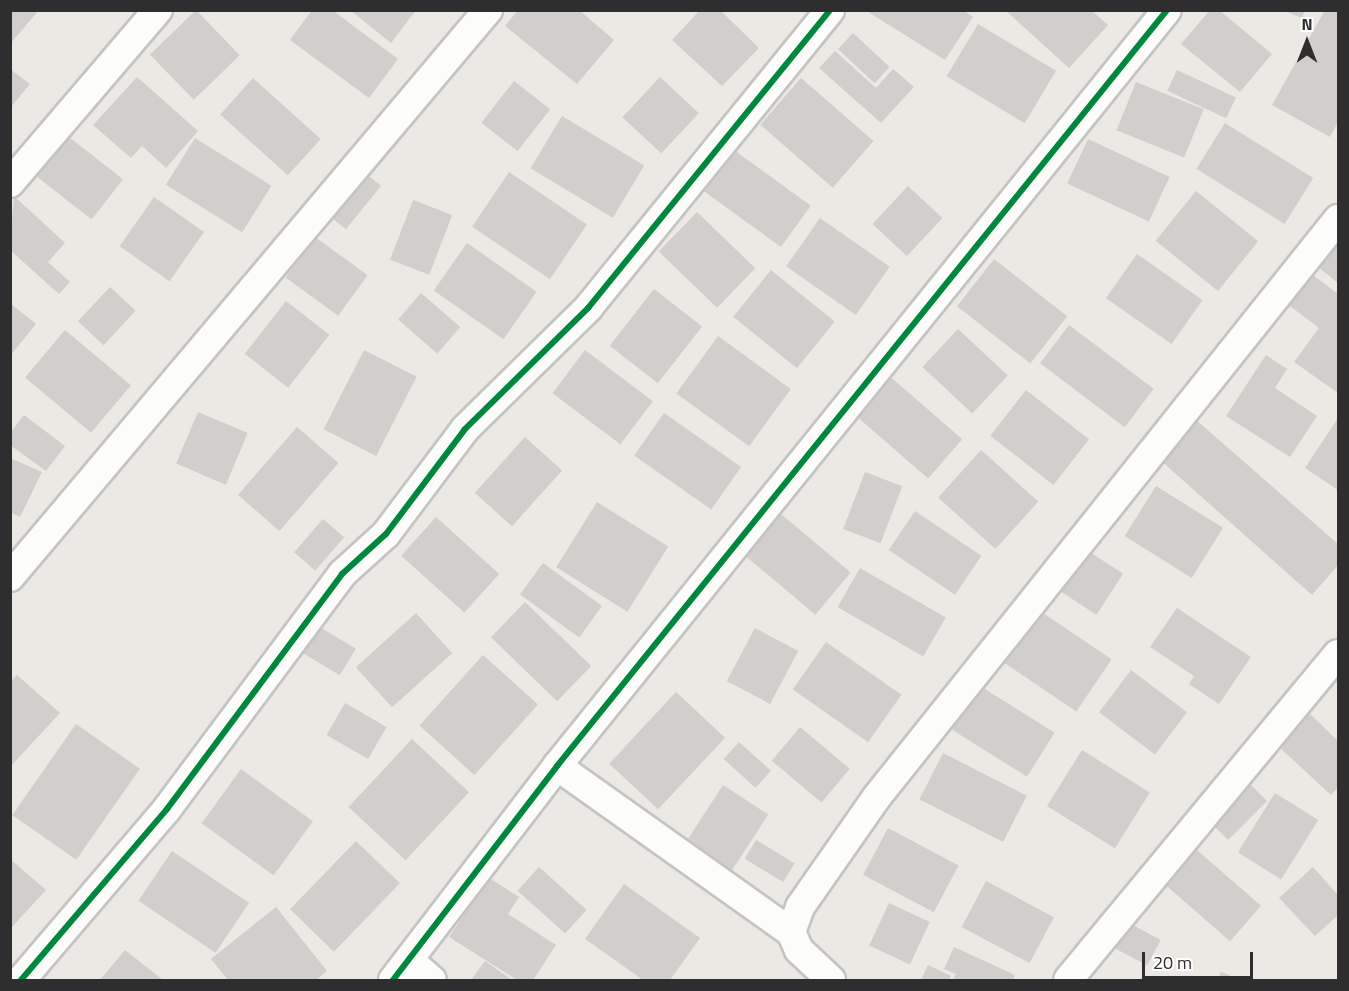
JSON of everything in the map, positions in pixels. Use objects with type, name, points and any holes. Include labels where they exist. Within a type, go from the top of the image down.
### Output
[{"type":"street","points":[[10,183],[158,10]]},
{"type":"street","points":[[10,577],[488,10]]},
{"type":"street","points":[[21,981],[167,809],[342,574],[386,534],[465,429],[588,308],[830,10]]},
{"type":"street","points":[[432,981],[402,971],[557,766],[1167,10]]},
{"type":"street","points":[[791,932],[800,907],[876,798],[1338,219]]},
{"type":"street","points":[[1068,981],[1338,654]]},
{"type":"street","points":[[557,766],[791,932],[810,964],[831,981]]},
{"type":"building","points":[[10,10],[39,10],[10,44]]},
{"type":"building","points":[[196,10],[240,55],[194,100],[150,54]]},
{"type":"building","points":[[312,10],[332,10],[398,59],[369,98],[290,40]]},
{"type":"building","points":[[350,10],[416,10],[391,43]]},
{"type":"building","points":[[518,10],[579,10],[614,40],[577,84],[505,26]]},
{"type":"building","points":[[700,10],[720,10],[759,48],[722,86],[672,40]]},
{"type":"building","points":[[865,10],[963,10],[973,17],[945,60]]},
{"type":"building","points":[[1005,10],[1091,10],[1108,25],[1069,68]]},
{"type":"building","points":[[1210,10],[1219,10],[1272,54],[1240,92],[1181,44]]},
{"type":"building","points":[[1282,10],[1305,10],[1302,18]]},
{"type":"building","points":[[1325,10],[1338,10],[1338,122],[1330,137],[1272,105]]},
{"type":"building","points":[[978,24],[1056,71],[1025,123],[947,76]]},
{"type":"building","points":[[853,33],[890,67],[875,83],[838,49]]},
{"type":"building","points":[[835,51],[876,88],[893,69],[914,87],[881,123],[819,68]]},
{"type":"building","points":[[10,69],[30,84],[10,108]]},
{"type":"building","points":[[1177,70],[1236,97],[1226,118],[1167,91]]},
{"type":"building","points":[[137,77],[198,131],[166,168],[142,146],[131,158],[93,125]]},
{"type":"building","points":[[660,77],[699,113],[661,153],[622,117]]},
{"type":"building","points":[[253,78],[321,139],[288,175],[220,114]]},
{"type":"building","points":[[801,78],[873,141],[833,188],[760,125]]},
{"type":"building","points":[[514,81],[550,109],[518,151],[481,123]]},
{"type":"building","points":[[1136,82],[1204,109],[1184,158],[1117,130]]},
{"type":"building","points":[[562,116],[644,165],[613,218],[531,168]]},
{"type":"building","points":[[1225,123],[1313,178],[1285,224],[1196,169]]},
{"type":"building","points":[[60,130],[123,179],[92,219],[29,170]]},
{"type":"building","points":[[195,138],[271,186],[242,232],[166,185]]},
{"type":"building","points":[[1088,139],[1170,177],[1149,221],[1067,183]]},
{"type":"building","points":[[734,150],[811,206],[781,247],[704,191]]},
{"type":"building","points":[[364,172],[381,186],[346,229],[329,216]]},
{"type":"building","points":[[509,172],[587,225],[550,279],[472,227]]},
{"type":"building","points":[[908,186],[942,218],[907,256],[873,224]]},
{"type":"building","points":[[1196,191],[1258,241],[1218,291],[1156,241]]},
{"type":"building","points":[[14,196],[65,243],[48,262],[70,282],[59,294],[10,250]]},
{"type":"building","points":[[154,197],[204,232],[170,281],[120,246]]},
{"type":"building","points":[[413,200],[452,215],[429,275],[390,260]]},
{"type":"building","points":[[697,212],[755,268],[717,308],[659,252]]},
{"type":"building","points":[[820,218],[890,267],[856,315],[786,266]]},
{"type":"building","points":[[315,237],[368,275],[338,316],[286,277]]},
{"type":"building","points":[[1338,242],[1338,283],[1318,267]]},
{"type":"building","points":[[467,243],[537,292],[503,339],[434,291]]},
{"type":"building","points":[[1137,254],[1203,300],[1172,344],[1106,298]]},
{"type":"building","points":[[994,259],[1067,316],[1030,364],[957,306]]},
{"type":"building","points":[[771,270],[835,322],[797,368],[733,317]]},
{"type":"building","points":[[1309,272],[1338,294],[1338,393],[1294,362],[1319,328],[1286,303]]},
{"type":"building","points":[[110,287],[136,311],[104,345],[78,321]]},
{"type":"building","points":[[654,289],[702,327],[658,383],[610,346]]},
{"type":"building","points":[[421,293],[460,327],[437,354],[398,319]]},
{"type":"building","points":[[286,301],[329,335],[288,388],[245,354]]},
{"type":"building","points":[[10,303],[36,324],[10,356]]},
{"type":"building","points":[[1069,325],[1154,389],[1125,427],[1040,363]]},
{"type":"building","points":[[958,329],[1008,375],[972,413],[923,367]]},
{"type":"building","points":[[65,330],[131,385],[91,433],[25,377]]},
{"type":"building","points":[[718,336],[791,389],[749,446],[676,393]]},
{"type":"building","points":[[364,350],[417,377],[376,456],[324,429]]},
{"type":"building","points":[[585,350],[653,401],[620,444],[553,393]]},
{"type":"building","points":[[1266,355],[1287,369],[1275,388],[1317,416],[1290,457],[1226,416]]},
{"type":"building","points":[[886,373],[962,439],[928,479],[852,412]]},
{"type":"building","points":[[1026,390],[1089,439],[1053,485],[990,436]]},
{"type":"building","points":[[198,412],[248,433],[226,485],[176,464]]},
{"type":"building","points":[[664,413],[741,467],[711,510],[634,456]]},
{"type":"building","points":[[24,415],[65,446],[46,471],[10,445],[10,433]]},
{"type":"building","points":[[1338,418],[1338,490],[1305,468]]},
{"type":"building","points":[[1195,419],[1338,544],[1338,565],[1312,595],[1159,459]]},
{"type":"building","points":[[297,427],[339,463],[279,531],[238,495]]},
{"type":"building","points":[[525,437],[562,470],[512,526],[475,493]]},
{"type":"building","points":[[981,450],[1038,502],[995,549],[938,498]]},
{"type":"building","points":[[10,458],[42,472],[20,517],[10,512]]},
{"type":"building","points":[[865,472],[902,486],[880,543],[843,529]]},
{"type":"building","points":[[1156,486],[1223,528],[1192,578],[1125,536]]},
{"type":"building","points":[[597,502],[668,547],[627,612],[556,567]]},
{"type":"building","points":[[915,511],[981,556],[955,595],[889,550]]},
{"type":"building","points":[[781,514],[851,572],[815,615],[746,556]]},
{"type":"building","points":[[436,517],[499,574],[464,613],[401,556]]},
{"type":"building","points":[[323,519],[344,537],[315,571],[294,552]]},
{"type":"building","points":[[1082,547],[1123,574],[1096,615],[1055,588]]},
{"type":"building","points":[[543,563],[602,606],[579,637],[520,595]]},
{"type":"building","points":[[860,568],[946,618],[923,656],[838,607]]},
{"type":"building","points":[[525,602],[591,666],[557,701],[491,637]]},
{"type":"building","points":[[1177,608],[1251,657],[1219,704],[1189,684],[1194,676],[1150,647]]},
{"type":"building","points":[[1037,609],[1112,659],[1076,712],[1002,661]]},
{"type":"building","points":[[416,613],[452,653],[392,707],[356,667]]},
{"type":"building","points":[[318,626],[356,649],[340,675],[302,653]]},
{"type":"building","points":[[755,628],[798,651],[770,704],[727,681]]},
{"type":"building","points":[[826,642],[901,695],[868,742],[793,690]]},
{"type":"building","points":[[483,655],[538,705],[474,775],[419,726]]},
{"type":"building","points":[[1131,670],[1187,712],[1155,754],[1099,712]]},
{"type":"building","points":[[17,675],[60,713],[10,767],[10,682]]},
{"type":"building","points":[[980,686],[1055,733],[1027,777],[952,730]]},
{"type":"building","points":[[676,692],[725,738],[658,809],[609,764]]},
{"type":"building","points":[[345,703],[387,727],[368,759],[326,735]]},
{"type":"building","points":[[1310,714],[1338,741],[1338,787],[1331,795],[1279,747]]},
{"type":"building","points":[[76,724],[140,769],[76,860],[12,815]]},
{"type":"building","points":[[800,727],[850,769],[822,802],[772,761]]},
{"type":"building","points":[[412,739],[469,792],[406,860],[349,807]]},
{"type":"building","points":[[739,742],[771,771],[756,788],[724,759]]},
{"type":"building","points":[[1082,750],[1150,792],[1115,848],[1047,806]]},
{"type":"building","points":[[943,753],[1027,796],[1003,842],[919,799]]},
{"type":"building","points":[[241,769],[313,821],[274,876],[202,823]]},
{"type":"building","points":[[1243,777],[1267,801],[1228,840],[1204,816]]},
{"type":"building","points":[[723,785],[768,814],[729,876],[683,846]]},
{"type":"building","points":[[1275,793],[1318,820],[1281,879],[1238,852]]},
{"type":"building","points":[[888,828],[959,866],[934,912],[863,875]]},
{"type":"building","points":[[756,840],[795,863],[783,882],[745,859]]},
{"type":"building","points":[[356,841],[400,883],[334,952],[290,909]]},
{"type":"building","points":[[1190,844],[1261,906],[1230,941],[1159,879]]},
{"type":"building","points":[[172,851],[249,903],[216,953],[138,901]]},
{"type":"building","points":[[10,859],[46,890],[12,927],[10,926]]},
{"type":"building","points":[[539,867],[587,910],[565,934],[518,891]]},
{"type":"building","points":[[1313,867],[1338,895],[1338,915],[1315,936],[1279,898]]},
{"type":"building","points":[[489,878],[519,897],[508,914],[556,945],[533,980],[517,980],[449,937]]},
{"type":"building","points":[[986,881],[1054,917],[1030,963],[962,927]]},
{"type":"building","points":[[624,884],[700,938],[670,980],[643,980],[585,939]]},
{"type":"building","points":[[889,903],[930,922],[910,965],[869,946]]},
{"type":"building","points":[[276,907],[327,971],[316,980],[228,980],[211,959]]},
{"type":"building","points":[[1129,923],[1161,940],[1147,966],[1115,949]]},
{"type":"building","points":[[954,947],[1015,975],[1013,980],[953,980],[956,974],[944,969]]},
{"type":"building","points":[[125,950],[163,980],[100,980]]},
{"type":"building","points":[[485,961],[512,980],[471,980]]},
{"type":"building","points":[[928,965],[951,976],[949,980],[921,980]]},
{"type":"building","points":[[1221,972],[1241,980],[1217,980]]},
{"type":"cycle path","points":[[21,980],[167,809],[342,574],[386,534],[465,429],[588,308],[830,10]]},
{"type":"cycle path","points":[[393,980],[557,766],[1167,10]]}]
